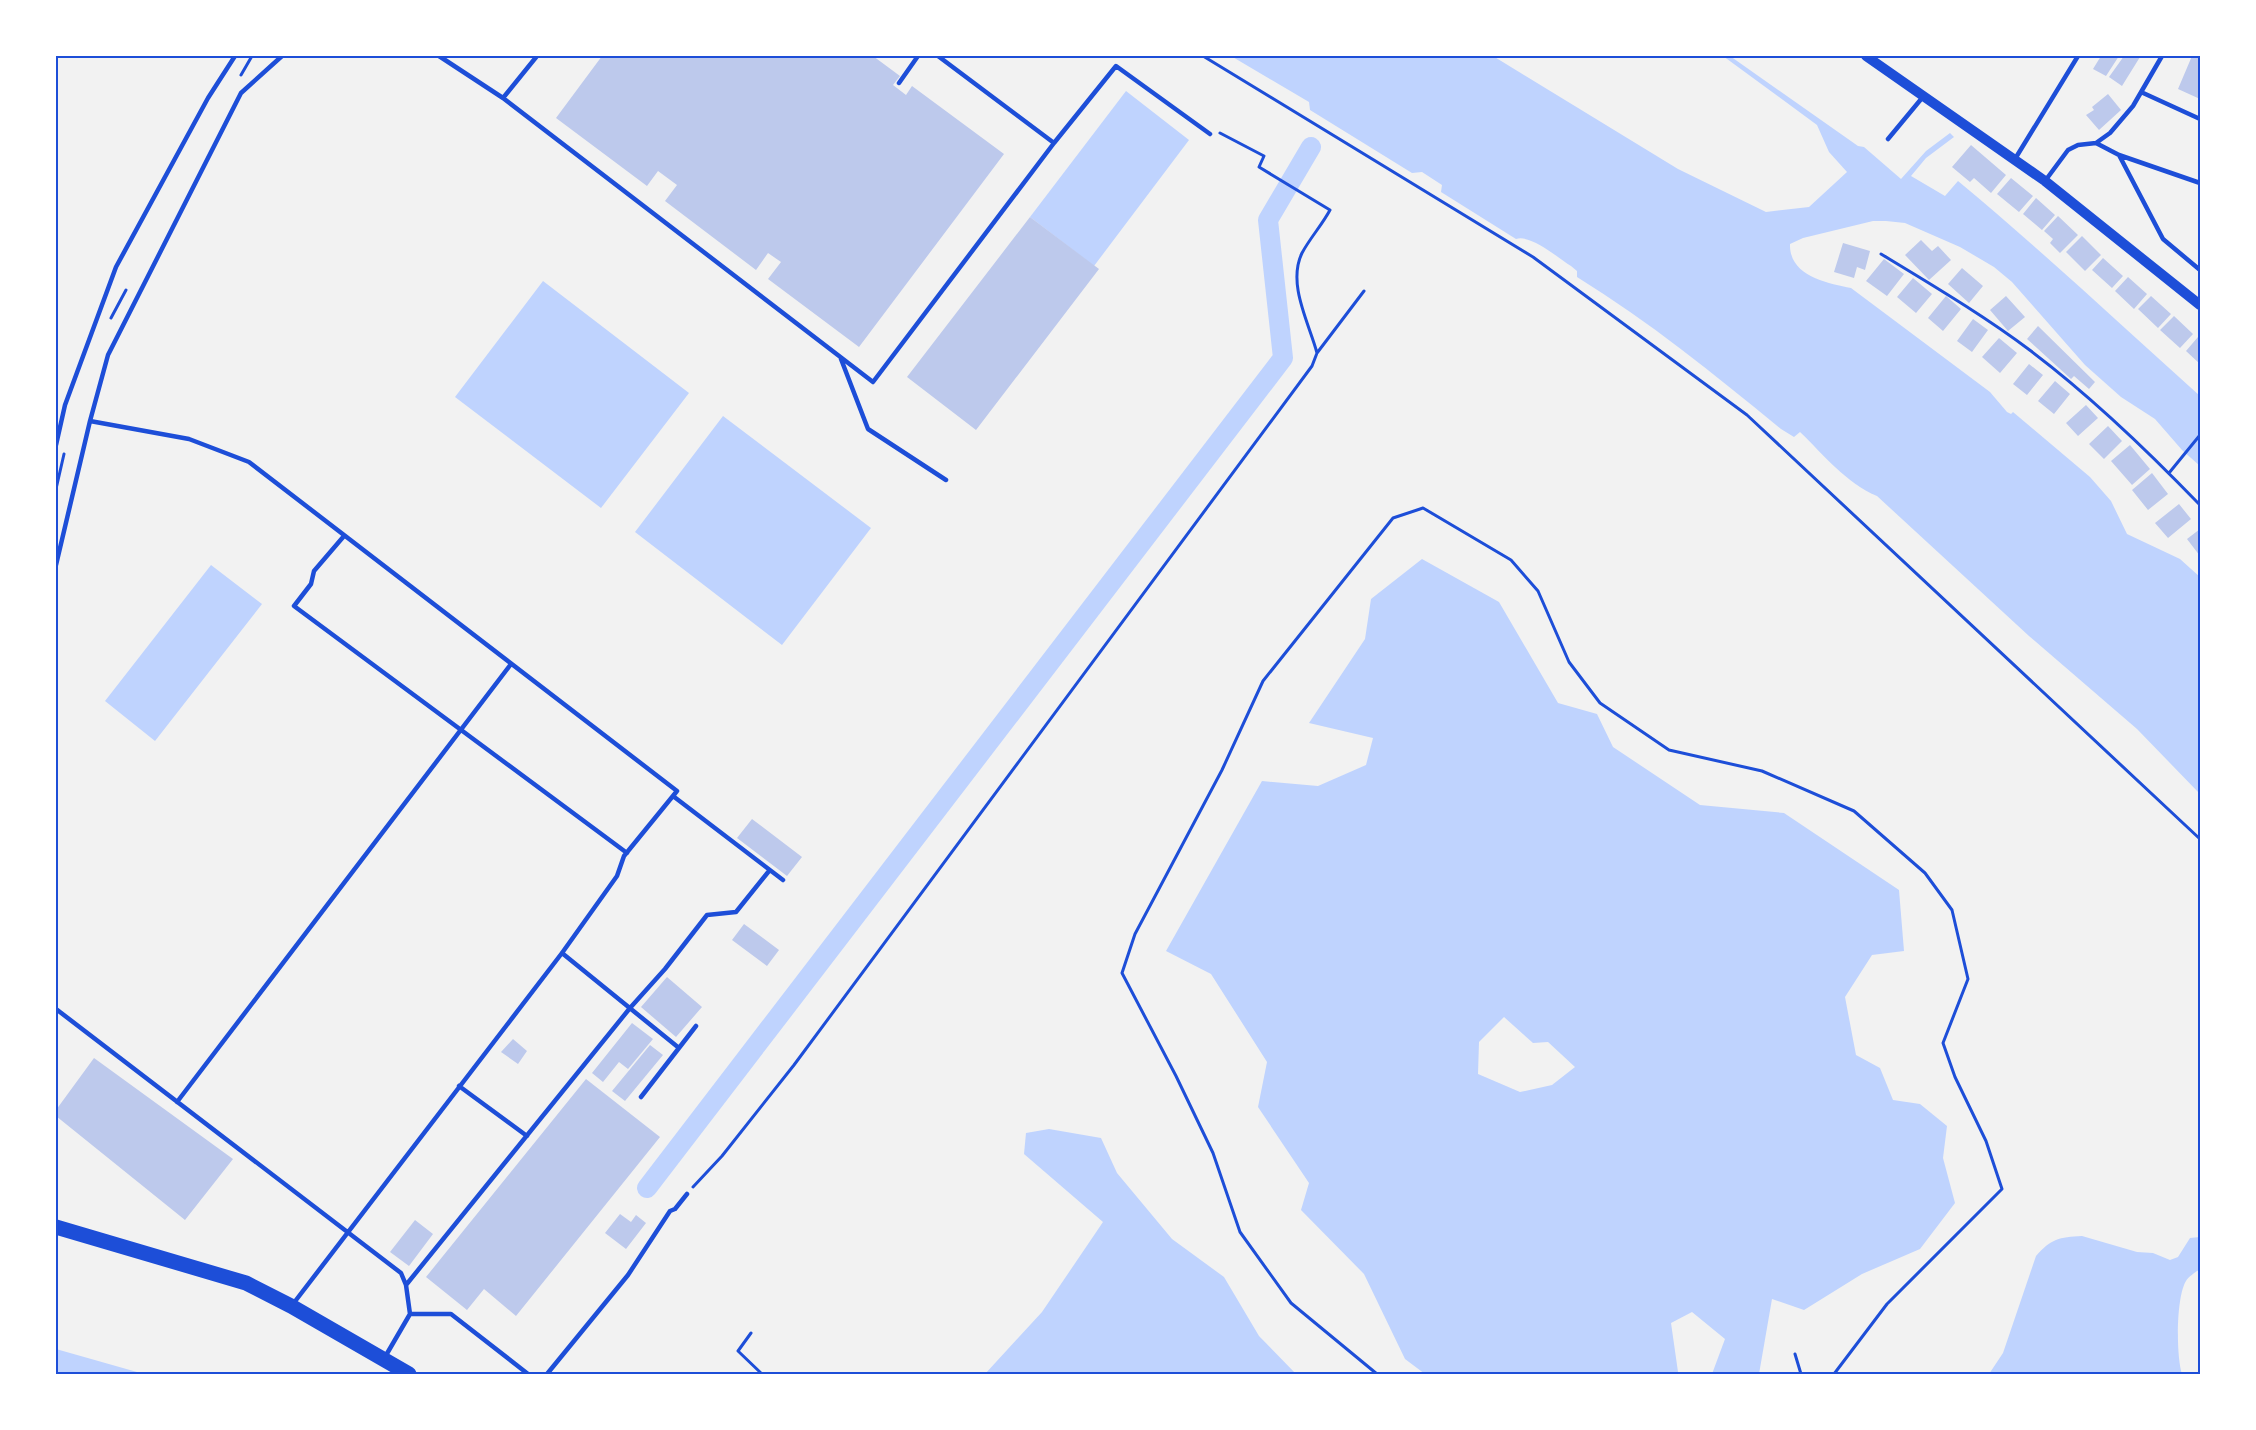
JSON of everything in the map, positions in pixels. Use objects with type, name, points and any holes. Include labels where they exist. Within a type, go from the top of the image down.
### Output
[{"type":"main road","points":[[56,1227],[246,1283],[291,1306],[409,1374]]},
{"type":"street","points":[[1866,56],[2045,181],[2200,305]]},
{"type":"lane","points":[[56,445],[65,405],[116,267],[208,99],[235,56]]},
{"type":"lane","points":[[56,565],[108,355],[241,93],[282,56]]},
{"type":"lane","points":[[439,56],[503,98],[873,382],[1053,143],[1116,66],[1210,134]]},
{"type":"lane","points":[[503,98],[537,56]]},
{"type":"lane","points":[[899,82],[918,56]]},
{"type":"lane","points":[[938,56],[1053,143]]},
{"type":"lane","points":[[2015,159],[2078,56]]},
{"type":"lane","points":[[2045,181],[2068,150],[2078,145],[2096,143],[2110,133],[2133,106],[2162,56]]},
{"type":"lane","points":[[2141,92],[2200,119]]},
{"type":"lane","points":[[1888,139],[1924,96]]},
{"type":"lane","points":[[2096,143],[2119,155],[2200,183]]},
{"type":"lane","points":[[2119,155],[2163,239],[2200,270]]},
{"type":"lane","points":[[840,356],[868,429],[946,480]]},
{"type":"lane","points":[[90,421],[189,439],[249,462],[677,791],[627,853],[617,876],[562,953],[291,1306]]},
{"type":"lane","points":[[344,536],[314,571],[311,584],[294,606],[627,853]]},
{"type":"lane","points":[[177,1102],[512,664]]},
{"type":"lane","points":[[674,796],[783,880]]},
{"type":"lane","points":[[406,1285],[707,915],[736,912],[769,871]]},
{"type":"lane","points":[[562,953],[679,1048]]},
{"type":"lane","points":[[56,1009],[401,1273],[406,1285],[410,1314],[383,1359]]},
{"type":"lane","points":[[641,1097],[696,1026]]},
{"type":"lane","points":[[459,1086],[527,1136]]},
{"type":"lane","points":[[547,1374],[628,1275],[670,1211],[675,1209],[687,1194]]},
{"type":"lane","points":[[410,1314],[451,1314],[528,1374]]},
{"type":"path","points":[[1203,56],[1533,257],[1747,415],[2200,838]]},
{"type":"path","points":[[1210,134],[1220,133],[1264,156],[1259,167],[1330,210],[1302,254],[1297,272],[1299,293],[1317,353]]},
{"type":"path","points":[[1881,254],[1958,301],[2031,351],[2101,408],[2200,505]]},
{"type":"path","points":[[687,1194],[722,1156],[794,1065],[1305,376],[1317,353],[1364,291]]},
{"type":"path","points":[[2169,473],[2200,435]]},
{"type":"path","points":[[1377,1374],[1291,1303],[1240,1232],[1213,1153],[1122,973],[1135,934],[1222,770],[1263,681],[1393,518],[1423,508],[1511,560],[1538,591],[1569,662],[1600,703],[1669,750],[1762,771],[1854,811],[1925,873],[1952,910],[1968,979],[1943,1044],[1955,1077],[1986,1141],[2002,1189],[1887,1304],[1834,1374]]},
{"type":"path","points":[[751,1333],[738,1351],[762,1374]]},
{"type":"path","points":[[1795,1354],[1801,1374]]},
{"type":"water","points":[[1231,56],[1493,56],[1678,169],[1766,212],[1809,207],[1847,172],[1829,152],[1817,125],[1723,56],[1730,56],[1858,146],[1864,147],[1901,179],[1926,151],[1950,133],[1954,137],[1926,158],[1911,176],[1945,196],[1958,181],[2050,260],[2200,396],[2200,466],[2182,450],[2155,419],[2121,397],[2085,365],[2012,282],[1994,267],[1960,247],[1905,223],[1873,221],[1803,238],[1790,244],[1791,255],[1796,264],[1811,276],[1831,284],[1851,288],[1990,392],[2007,412],[2011,414],[2013,412],[2090,477],[2111,501],[2127,534],[2180,559],[2200,577],[2200,794],[2137,729],[2029,636],[1877,496],[1845,476],[1800,432],[1794,437],[1781,429],[1707,369],[1577,277],[1577,271],[1537,243],[1522,238],[1516,239],[1441,192],[1442,185],[1422,172],[1412,173],[1310,110],[1309,102]]},
{"type":"water","points":[[1126,91],[1189,140],[1094,266],[1030,217]]},
{"type":"water","points":[[543,281],[689,393],[601,508],[455,397]]},
{"type":"water","points":[[723,416],[871,528],[782,645],[635,532]]},
{"type":"water","points":[[1422,559],[1499,602],[1558,703],[1597,714],[1613,747],[1700,805],[1784,813],[1899,890],[1904,951],[1872,955],[1845,997],[1856,1055],[1880,1068],[1893,1100],[1920,1104],[1947,1126],[1943,1158],[1955,1203],[1920,1249],[1862,1274],[1804,1310],[1772,1299],[1759,1374],[1712,1374],[1725,1339],[1692,1312],[1671,1323],[1678,1372],[1676,1374],[1425,1374],[1405,1359],[1364,1274],[1301,1210],[1309,1183],[1258,1107],[1267,1062],[1211,974],[1166,951],[1262,781],[1318,786],[1366,765],[1373,738],[1309,723],[1365,639],[1371,599]],"holes":[[[1504,1017],[1533,1043],[1548,1042],[1575,1067],[1552,1085],[1520,1092],[1478,1074],[1479,1042]]]},
{"type":"water","points":[[211,565],[262,604],[155,741],[105,701]]},
{"type":"water","points":[[1049,1129],[1101,1138],[1117,1173],[1172,1239],[1224,1277],[1259,1336],[1296,1374],[985,1374],[1042,1312],[1103,1222],[1024,1154],[1026,1133]]},
{"type":"water","points":[[2082,1236],[2137,1252],[2153,1253],[2170,1260],[2178,1257],[2190,1238],[2200,1237],[2200,1269],[2186,1281],[2180,1300],[2178,1341],[2182,1374],[1989,1374],[2003,1353],[2036,1256],[2056,1240]]},
{"type":"water","points":[[56,1349],[144,1374],[56,1374]]},
{"type":"building","points":[[602,56],[873,56],[900,76],[893,85],[906,95],[912,86],[1004,154],[859,347],[768,279],[781,262],[768,253],[756,270],[665,201],[677,185],[658,171],[647,186],[556,118]]},
{"type":"building","points":[[2101,56],[2119,56],[2106,76],[2093,69]]},
{"type":"building","points":[[2124,56],[2140,57],[2122,86],[2109,77]]},
{"type":"building","points":[[2192,56],[2200,56],[2200,99],[2178,89]]},
{"type":"building","points":[[2108,94],[2121,110],[2099,130],[2086,115],[2094,110],[2092,107]]},
{"type":"building","points":[[1971,145],[2006,175],[1991,193],[1974,178],[1970,182],[1952,167]]},
{"type":"building","points":[[2011,178],[2033,196],[2019,212],[1997,194]]},
{"type":"building","points":[[2036,198],[2055,215],[2042,230],[2023,214]]},
{"type":"building","points":[[2058,216],[2078,235],[2060,253],[2050,243],[2053,239],[2044,231]]},
{"type":"building","points":[[1030,217],[1099,269],[976,430],[907,377]]},
{"type":"building","points":[[2082,236],[2101,255],[2085,271],[2066,252]]},
{"type":"building","points":[[1921,240],[1932,251],[1938,246],[1951,260],[1929,280],[1905,255]]},
{"type":"building","points":[[1843,243],[1870,251],[1865,270],[1857,267],[1854,278],[1834,272]]},
{"type":"building","points":[[2103,258],[2123,276],[2112,288],[2092,270]]},
{"type":"building","points":[[1884,259],[1904,274],[1887,296],[1866,281]]},
{"type":"building","points":[[1962,268],[1983,286],[1969,303],[1948,284]]},
{"type":"building","points":[[2128,277],[2147,294],[2134,309],[2115,291]]},
{"type":"building","points":[[1913,278],[1932,294],[1916,313],[1897,297]]},
{"type":"building","points":[[1946,296],[1961,309],[1943,331],[1928,318]]},
{"type":"building","points":[[2006,296],[2025,317],[2008,331],[1990,310]]},
{"type":"building","points":[[2151,296],[2171,314],[2158,328],[2138,309]]},
{"type":"building","points":[[2174,316],[2193,334],[2180,348],[2160,330]]},
{"type":"building","points":[[1973,319],[1988,330],[1972,352],[1957,341]]},
{"type":"building","points":[[2038,326],[2095,382],[2089,389],[2074,376],[2071,379],[2027,339]]},
{"type":"building","points":[[2198,337],[2200,339],[2200,364],[2186,351]]},
{"type":"building","points":[[1999,338],[2017,353],[2000,373],[1982,357]]},
{"type":"building","points":[[2029,364],[2043,375],[2027,395],[2013,384]]},
{"type":"building","points":[[2055,381],[2070,394],[2054,414],[2038,401]]},
{"type":"building","points":[[2086,405],[2098,418],[2078,436],[2066,423]]},
{"type":"building","points":[[2108,426],[2122,441],[2104,459],[2089,444]]},
{"type":"building","points":[[2130,445],[2150,469],[2132,485],[2111,461]]},
{"type":"building","points":[[2152,473],[2168,494],[2148,510],[2132,490]]},
{"type":"building","points":[[2179,504],[2191,519],[2168,538],[2155,523]]},
{"type":"building","points":[[2200,529],[2200,556],[2187,539]]},
{"type":"building","points":[[752,819],[802,857],[787,876],[737,838]]},
{"type":"building","points":[[744,924],[779,950],[767,966],[732,940]]},
{"type":"building","points":[[667,977],[702,1007],[676,1037],[641,1007]]},
{"type":"building","points":[[632,1023],[653,1039],[628,1069],[619,1062],[603,1082],[592,1073]]},
{"type":"building","points":[[513,1039],[527,1051],[518,1064],[501,1052]]},
{"type":"building","points":[[650,1045],[663,1055],[625,1101],[612,1091]]},
{"type":"building","points":[[94,1058],[233,1159],[185,1220],[56,1116],[56,1110]]},
{"type":"building","points":[[586,1079],[660,1137],[516,1316],[484,1289],[467,1310],[426,1277]]},
{"type":"building","points":[[620,1214],[631,1222],[636,1215],[646,1223],[626,1249],[605,1233]]},
{"type":"building","points":[[415,1220],[433,1234],[409,1266],[390,1252]]},
{"type":"waterway","points":[[647,1188],[1283,358],[1268,220],[1311,147]]}]
